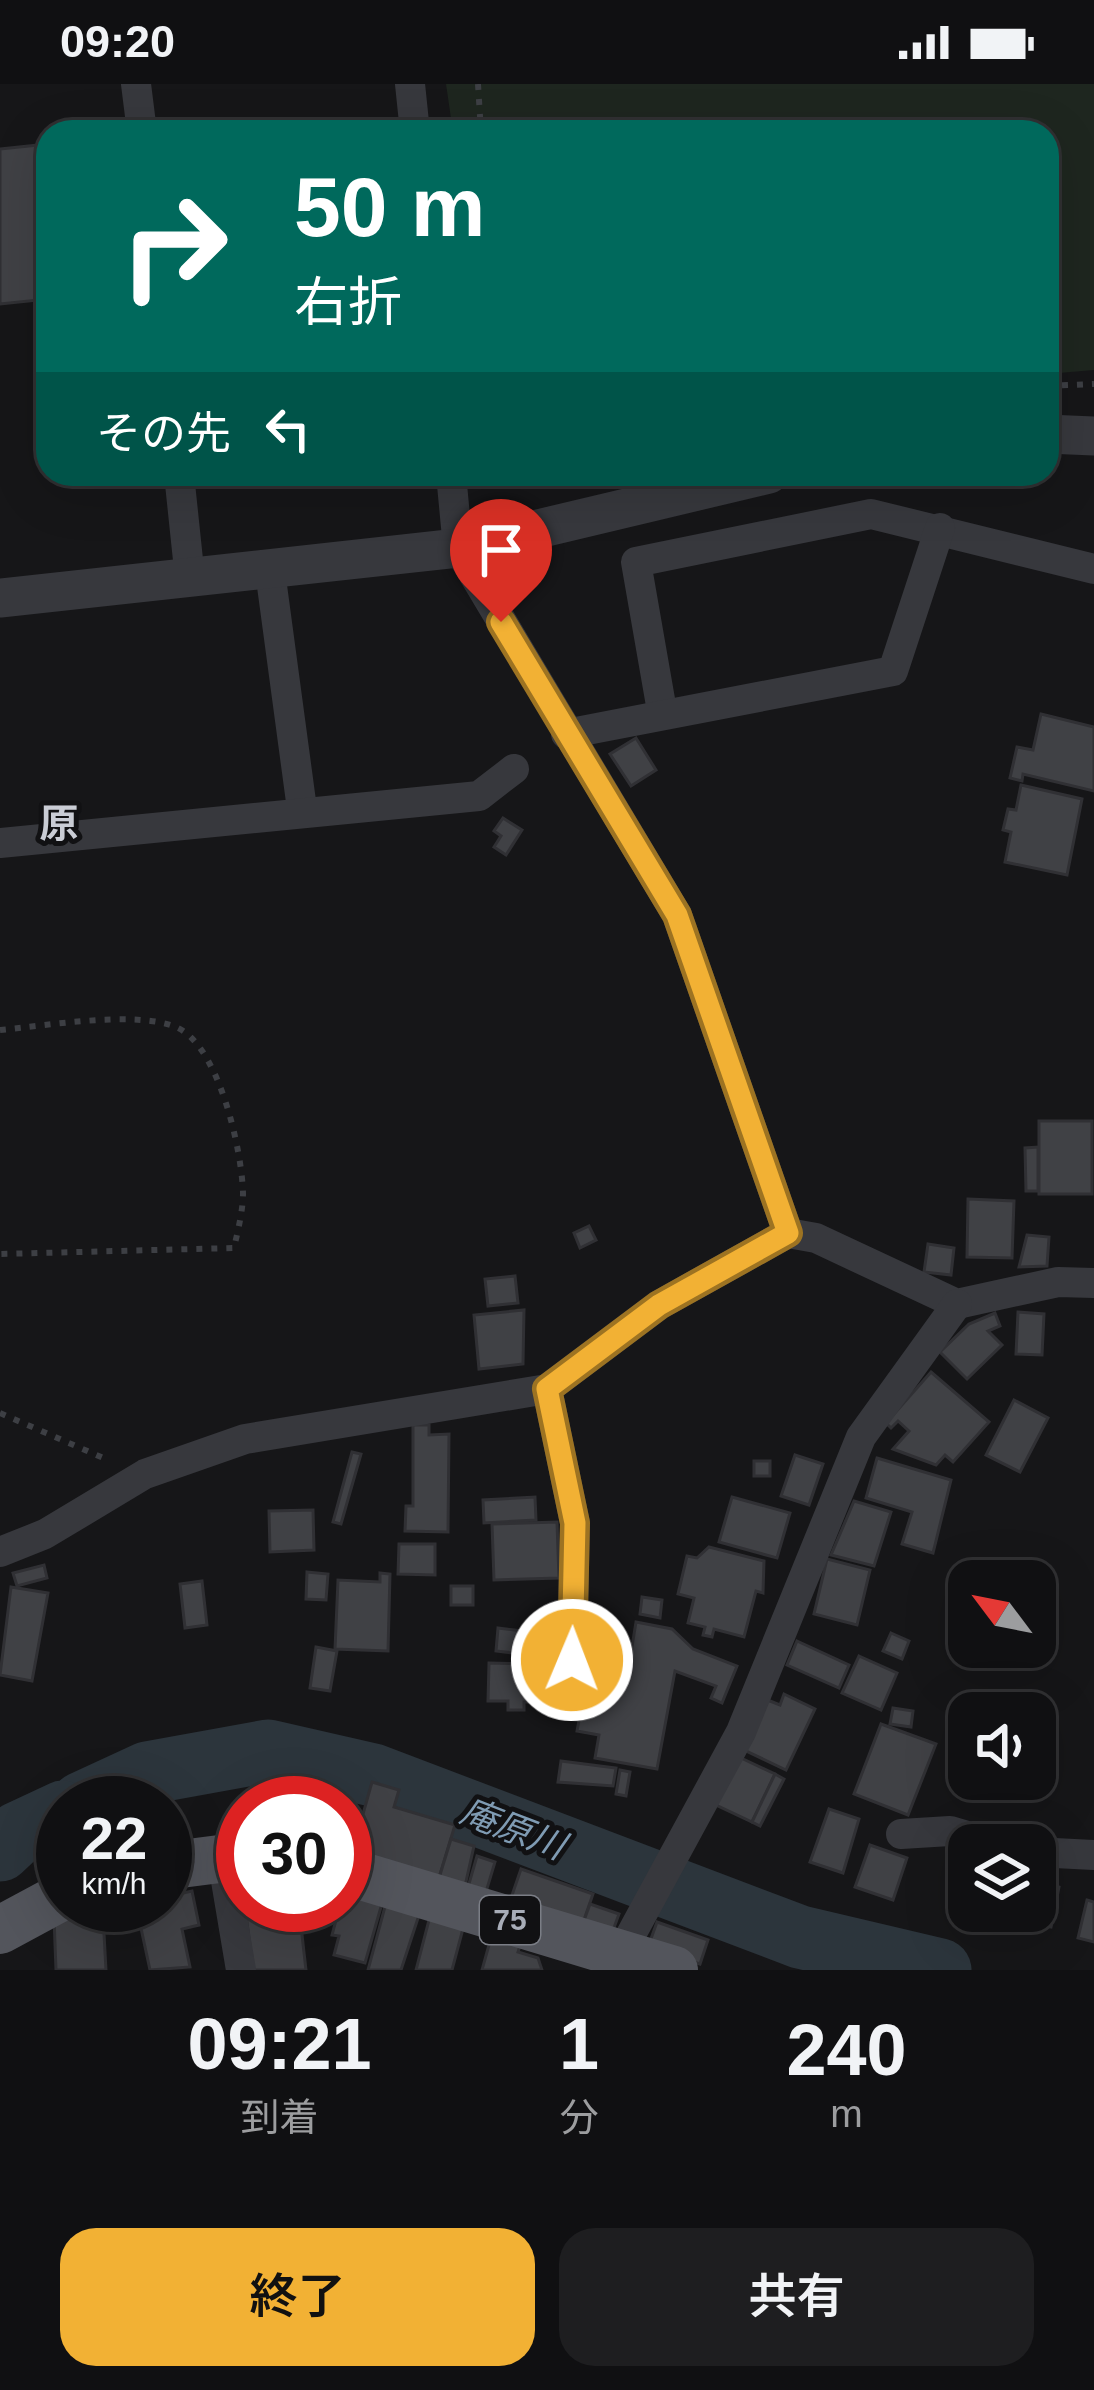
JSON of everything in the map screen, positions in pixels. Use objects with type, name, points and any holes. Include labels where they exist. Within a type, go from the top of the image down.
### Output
[{"type":"main road","name":"75","points":[[372,1879],[674,1970]]},
{"type":"main road","points":[[0,1930],[36,1910]]},
{"type":"street","points":[[136,84],[140,120]]},
{"type":"street","points":[[410,84],[414,120]]},
{"type":"street","points":[[1059,435],[1094,436]]},
{"type":"street","points":[[179,486],[190,579]]},
{"type":"street","points":[[452,486],[458,548],[677,915],[788,1233]]},
{"type":"street","points":[[0,598],[458,548],[719,486]]},
{"type":"street","points":[[662,711],[636,562],[871,514],[1094,568]]},
{"type":"street","points":[[566,734],[662,711],[893,671],[940,528]]},
{"type":"street","points":[[270,572],[302,809]]},
{"type":"street","points":[[0,843],[302,809],[479,796],[514,769]]},
{"type":"street","points":[[0,1552],[45,1534],[145,1474],[245,1438],[547,1389],[659,1305],[788,1233],[816,1238],[957,1304],[1058,1282],[1094,1283]]},
{"type":"street","points":[[621,1953],[666,1862],[741,1732],[861,1437],[957,1304]]},
{"type":"street","points":[[547,1389],[575,1523],[572,1660]]},
{"type":"street","points":[[901,1834],[948,1831]]},
{"type":"street","points":[[1056,1853],[1094,1855]]},
{"type":"street","points":[[238,1932],[241,1970]]},
{"type":"path","points":[[478,84],[481,120]]},
{"type":"path","points":[[1059,385],[1094,384]]},
{"type":"path","points":[[0,1030],[145,1022],[177,1027],[202,1049],[217,1080],[241,1156],[243,1199],[234,1248],[0,1254]]},
{"type":"path","points":[[0,1413],[145,1474]]},
{"type":"shaded area","points":[[446,84],[1094,84],[1094,370],[1059,373],[1059,120],[451,120]]},
{"type":"building","points":[[36,145],[36,300],[0,304],[0,149]]},
{"type":"building","points":[[1041,714],[1094,727],[1094,791],[1023,774],[1022,781],[1010,778],[1017,747],[1033,750]]},
{"type":"building","points":[[636,738],[656,770],[631,786],[610,754]]},
{"type":"building","points":[[1021,785],[1082,799],[1067,875],[1005,862],[1011,832],[1003,830],[1008,809],[1016,810]]},
{"type":"building","points":[[503,818],[522,830],[506,855],[494,847],[501,836],[494,831]]},
{"type":"building","points":[[1039,1121],[1092,1121],[1092,1194],[1039,1194]]},
{"type":"building","points":[[1038,1147],[1038,1191],[1026,1191],[1025,1148]]},
{"type":"building","points":[[968,1199],[1014,1201],[1012,1258],[967,1257]]},
{"type":"building","points":[[589,1226],[596,1240],[580,1248],[574,1233]]},
{"type":"building","points":[[1027,1235],[1049,1237],[1047,1266],[1019,1267]]},
{"type":"building","points":[[928,1244],[954,1248],[951,1275],[924,1272]]},
{"type":"building","points":[[515,1276],[518,1303],[488,1306],[485,1279]]},
{"type":"building","points":[[524,1310],[523,1364],[479,1369],[474,1315]]},
{"type":"building","points":[[1018,1312],[1044,1314],[1042,1355],[1016,1354]]},
{"type":"building","points":[[995,1313],[1000,1326],[988,1331],[1002,1345],[967,1379],[940,1352],[969,1324]]},
{"type":"building","points":[[931,1372],[989,1422],[953,1462],[945,1455],[936,1465],[893,1449],[909,1431],[898,1421],[891,1428],[886,1423]]},
{"type":"building","points":[[1014,1400],[1048,1418],[1020,1472],[986,1455]]},
{"type":"building","points":[[413,1425],[429,1425],[429,1435],[449,1434],[448,1532],[405,1531],[406,1506],[413,1506]]},
{"type":"building","points":[[352,1452],[361,1454],[341,1524],[333,1522]]},
{"type":"building","points":[[795,1455],[823,1464],[809,1505],[781,1496]]},
{"type":"building","points":[[877,1458],[951,1480],[933,1553],[902,1544],[912,1512],[866,1498]]},
{"type":"building","points":[[754,1461],[770,1461],[770,1476],[754,1476]]},
{"type":"building","points":[[535,1497],[536,1520],[484,1523],[483,1500]]},
{"type":"building","points":[[732,1497],[790,1513],[777,1558],[719,1542]]},
{"type":"building","points":[[854,1501],[891,1512],[874,1566],[831,1555]]},
{"type":"building","points":[[313,1510],[314,1550],[270,1552],[269,1511]]},
{"type":"building","points":[[557,1522],[559,1578],[494,1580],[492,1524]]},
{"type":"building","points":[[399,1544],[435,1544],[435,1575],[398,1574]]},
{"type":"building","points":[[709,1547],[764,1561],[763,1593],[756,1591],[744,1637],[714,1629],[712,1637],[703,1635],[705,1627],[688,1623],[694,1598],[678,1594],[687,1556],[697,1558]]},
{"type":"building","points":[[827,1559],[870,1570],[857,1625],[814,1614]]},
{"type":"building","points":[[44,1565],[47,1578],[17,1586],[13,1573]]},
{"type":"building","points":[[307,1572],[328,1574],[326,1600],[306,1599]]},
{"type":"building","points":[[380,1573],[390,1574],[388,1651],[335,1649],[338,1580],[380,1582]]},
{"type":"building","points":[[202,1581],[207,1625],[185,1628],[180,1584]]},
{"type":"building","points":[[451,1586],[473,1586],[473,1605],[451,1605]]},
{"type":"building","points":[[11,1587],[48,1593],[32,1681],[0,1675]]},
{"type":"building","points":[[642,1597],[662,1600],[660,1618],[640,1614]]},
{"type":"building","points":[[636,1622],[672,1629],[693,1649],[737,1666],[722,1703],[711,1698],[716,1686],[675,1671],[657,1769],[595,1758],[599,1735],[577,1731],[587,1678],[626,1683]]},
{"type":"building","points":[[498,1628],[541,1633],[539,1656],[496,1651]]},
{"type":"building","points":[[891,1633],[909,1641],[902,1659],[883,1651]]},
{"type":"building","points":[[797,1641],[849,1665],[839,1688],[787,1665]]},
{"type":"building","points":[[316,1647],[337,1651],[330,1691],[310,1688]]},
{"type":"building","points":[[859,1656],[897,1673],[881,1710],[842,1693]]},
{"type":"building","points":[[489,1663],[537,1664],[536,1702],[524,1702],[524,1710],[508,1710],[508,1701],[488,1701]]},
{"type":"building","points":[[784,1694],[815,1709],[786,1770],[742,1749],[765,1699],[780,1705]]},
{"type":"building","points":[[893,1708],[913,1711],[911,1727],[890,1724]]},
{"type":"building","points":[[881,1724],[936,1744],[908,1815],[854,1794]]},
{"type":"building","points":[[739,1757],[775,1774],[752,1822],[716,1805]]},
{"type":"building","points":[[561,1761],[616,1768],[613,1786],[558,1782]]},
{"type":"building","points":[[620,1770],[630,1772],[626,1796],[616,1794]]},
{"type":"building","points":[[775,1774],[784,1779],[760,1826],[752,1822]]},
{"type":"building","points":[[372,1782],[399,1790],[394,1807],[455,1825],[439,1878],[372,1859]]},
{"type":"building","points":[[829,1809],[859,1819],[843,1873],[810,1862]]},
{"type":"building","points":[[451,1839],[474,1846],[465,1886],[439,1878]]},
{"type":"building","points":[[870,1845],[907,1858],[893,1900],[855,1887]]},
{"type":"building","points":[[477,1856],[495,1862],[486,1892],[468,1887]]},
{"type":"building","points":[[521,1869],[593,1894],[582,1926],[510,1901]]},
{"type":"building","points":[[192,1891],[199,1925],[192,1927]]},
{"type":"building","points":[[372,1897],[383,1900],[365,1963],[334,1955],[339,1936],[332,1935],[372,1932]]},
{"type":"building","points":[[387,1899],[421,1909],[401,1970],[368,1970]]},
{"type":"building","points":[[1087,1900],[1094,1902],[1094,1942],[1078,1938]]},
{"type":"building","points":[[590,1904],[619,1914],[611,1936],[582,1926]]},
{"type":"building","points":[[430,1916],[464,1925],[452,1970],[416,1970]]},
{"type":"building","points":[[657,1922],[708,1940],[700,1964],[648,1947]]},
{"type":"building","points":[[55,1932],[104,1932],[106,1970],[56,1970]]},
{"type":"building","points":[[142,1932],[183,1932],[190,1967],[150,1970]]},
{"type":"building","points":[[248,1932],[302,1932],[306,1970],[253,1970]]},
{"type":"building","points":[[492,1934],[521,1943],[518,1952],[538,1958],[542,1970],[482,1970]]},
{"type":"waterway","name":"庵原川","points":[[140,1776],[268,1751],[373,1775],[800,1937],[940,1970]]},
{"type":"waterway","name":"庵原川","points":[[0,1850],[36,1825]]},
{"type":"district","name":"原","points":[[59,823]]},
{"type":"route","points":[[501,622],[677,915],[788,1233],[659,1305],[547,1389],[575,1523],[572,1660]]}]
